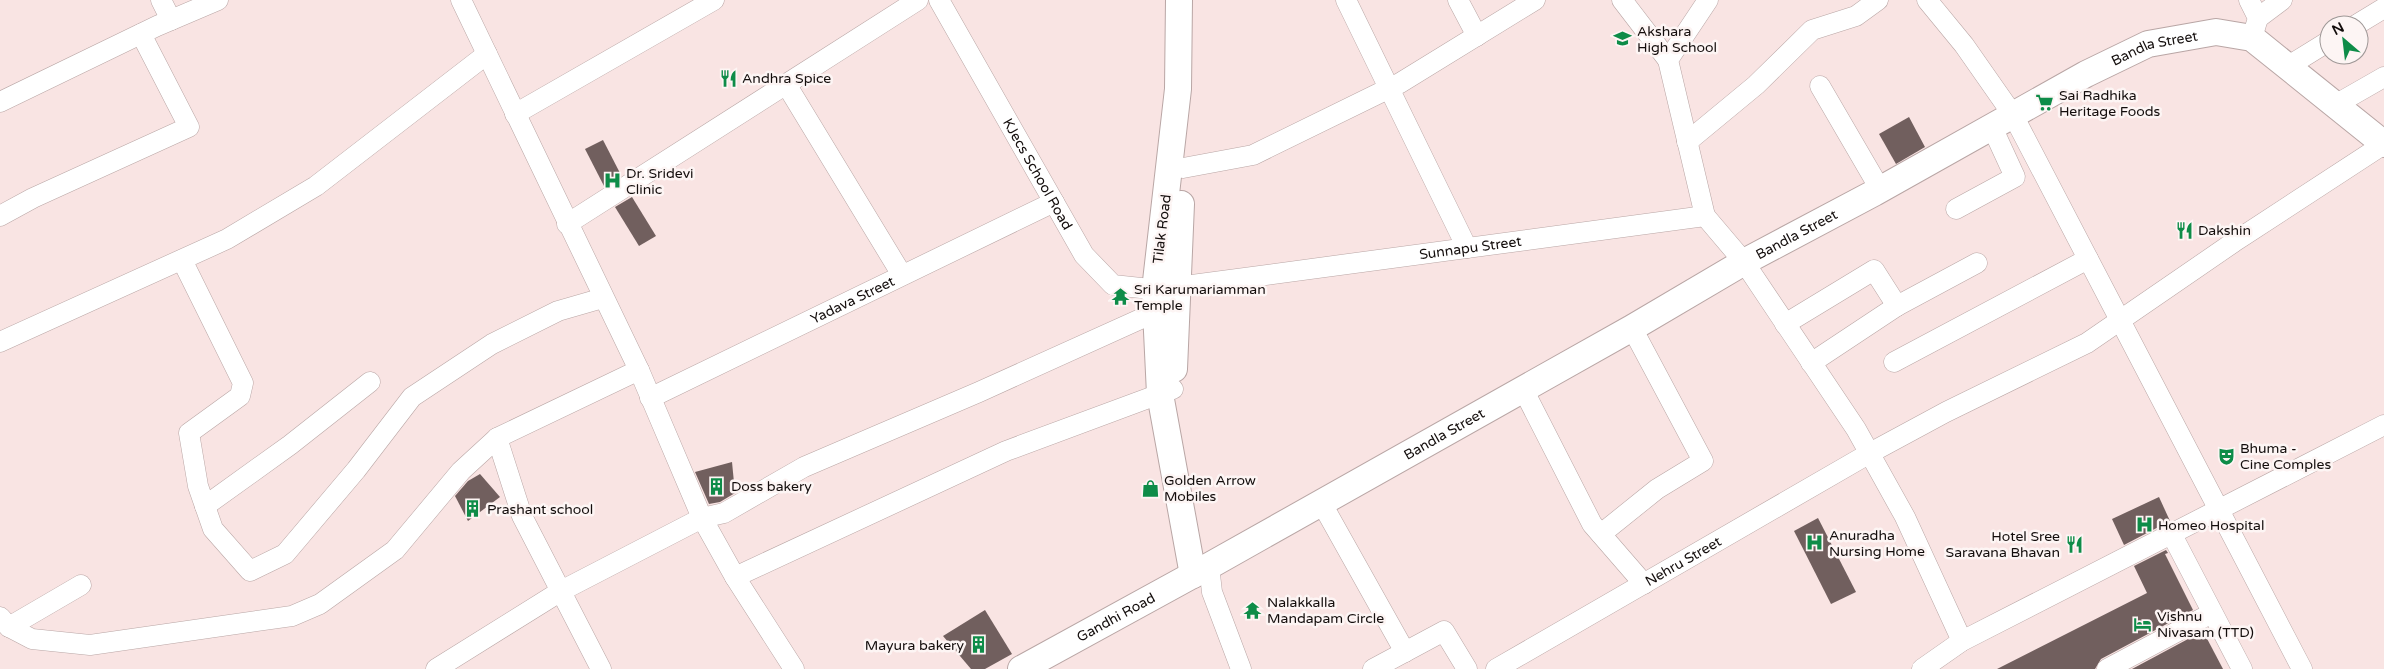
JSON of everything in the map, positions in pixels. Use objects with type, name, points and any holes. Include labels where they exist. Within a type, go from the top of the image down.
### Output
[{"type":"main road","name":"Tilak Road","points":[[1179,0],[1178,89],[1168,297],[1166,391],[1201,571]]},
{"type":"main road","name":"Tilak Road","points":[[1168,297],[1183,168],[1191,0]]},
{"type":"main road","name":"Bandla Street","points":[[1201,571],[1632,328],[1744,262],[1880,189],[2086,74],[2148,44],[2216,32],[2255,28]]},
{"type":"main road","points":[[2255,28],[2287,67],[2384,144]]},
{"type":"main road","name":"Gandhi Road","points":[[1021,669],[1201,571]]},
{"type":"street","points":[[161,0],[171,20]]},
{"type":"street","points":[[0,102],[140,34],[218,0]]},
{"type":"street","points":[[461,0],[567,224],[639,370],[702,518],[735,577],[794,669]]},
{"type":"street","points":[[515,114],[714,0]]},
{"type":"street","points":[[567,224],[918,0]]},
{"type":"street","name":"KJecs School Road","points":[[939,0],[1084,255],[1113,285],[1168,297]]},
{"type":"street","points":[[1346,0],[1467,248]]},
{"type":"street","points":[[1458,0],[1477,36]]},
{"type":"street","points":[[1183,168],[1253,155],[1389,89],[1535,0]]},
{"type":"street","points":[[1622,0],[1668,60],[1705,216],[1744,262],[1870,453],[1906,517],[1962,640]]},
{"type":"street","points":[[1668,60],[1708,0]]},
{"type":"street","points":[[1687,142],[1756,85],[1812,30],[1856,16],[1878,0]]},
{"type":"street","points":[[1927,0],[1964,45],[2002,121],[2088,259],[2220,508],[2302,669]]},
{"type":"street","points":[[2249,0],[2255,28]]},
{"type":"street","points":[[2255,28],[2282,0]]},
{"type":"street","points":[[2369,17],[2384,8]]},
{"type":"street","points":[[0,216],[33,198],[189,127],[140,34]]},
{"type":"street","points":[[2287,67],[2319,47]]},
{"type":"street","points":[[0,342],[227,239],[316,186],[487,54]]},
{"type":"street","points":[[2335,105],[2384,77]]},
{"type":"street","points":[[786,84],[902,275]]},
{"type":"street","points":[[1820,86],[1880,189]]},
{"type":"street","points":[[1956,209],[2015,176],[2002,121]]},
{"type":"street","name":"Nehru Street","points":[[1496,669],[1870,453],[1946,412],[2087,343],[2384,144]]},
{"type":"street","name":"Yadava Street","points":[[650,398],[1054,202]]},
{"type":"street","name":"Sunnapu Street","points":[[1168,297],[1467,248],[1705,216]]},
{"type":"street","points":[[1894,362],[2088,259]]},
{"type":"street","points":[[182,260],[243,383],[240,396],[189,433],[198,486],[213,529],[250,570],[285,554],[356,470],[412,396],[492,344],[558,311],[603,298]]},
{"type":"street","points":[[1811,363],[1897,306],[1978,263]]},
{"type":"street","points":[[1785,324],[1874,270],[1897,306]]},
{"type":"street","points":[[436,669],[561,590],[702,518],[724,513],[804,467],[979,392],[1168,297]]},
{"type":"street","points":[[1601,534],[1658,489],[1703,462],[1632,328]]},
{"type":"street","points":[[4,622],[32,639],[90,645],[292,616],[320,604],[395,550],[461,471],[497,438],[639,370]]},
{"type":"street","points":[[205,506],[290,445],[370,382]]},
{"type":"street","points":[[1524,389],[1592,524],[1644,584]]},
{"type":"street","points":[[735,577],[1006,451],[1166,391]]},
{"type":"street","points":[[1922,669],[1962,640],[2384,425]]},
{"type":"street","points":[[497,438],[522,516],[601,669]]},
{"type":"street","points":[[1321,502],[1405,652]]},
{"type":"street","points":[[2171,533],[2242,669]]},
{"type":"street","points":[[1201,571],[1212,592],[1241,669]]},
{"type":"street","points":[[4,622],[81,585]]},
{"type":"street","points":[[2108,669],[2212,613]]},
{"type":"street","points":[[1372,669],[1444,632],[1467,669]]},
{"type":"building","points":[[1909,117],[1925,147],[1896,164],[1879,134]]},
{"type":"building","points":[[603,140],[621,175],[604,186],[585,149]]},
{"type":"building","points":[[632,197],[656,236],[639,246],[615,207]]},
{"type":"building","name":"Doss bakery","points":[[732,462],[735,493],[720,502],[709,504],[695,472]]},
{"type":"building","name":"Prashant school","points":[[480,474],[500,497],[468,521],[455,496],[468,481]]},
{"type":"building","points":[[2159,497],[2170,521],[2124,545],[2112,519]]},
{"type":"building","points":[[1818,518],[1856,592],[1831,604],[1794,531]]},
{"type":"building","name":"Vishnu Nivasam (TTD)","points":[[2166,550],[2168,553],[2165,554],[2193,610],[2101,659],[2095,669],[1997,669],[2147,593],[2134,566]]},
{"type":"building","name":"Mayura bakery","points":[[985,610],[1012,654],[985,669],[971,669],[943,636]]},
{"type":"building","points":[[2203,631],[2223,669],[2132,669]]},
{"type":"place","name":"Akshara High School","points":[[1623,39]]},
{"type":"place","name":"Andhra Spice","points":[[728,78]]},
{"type":"place","name":"Sai Radhika Heritage Foods","points":[[2045,103]]},
{"type":"place","name":"Dr. Sridevi Clinic","points":[[612,181]]},
{"type":"place","name":"Dakshin","points":[[2184,230]]},
{"type":"place","name":"Sri Karumariamman Temple","points":[[1120,297]]},
{"type":"place","name":"Bhuma - Cine Comples","points":[[2226,456]]},
{"type":"place","name":"Doss bakery","points":[[717,486]]},
{"type":"place","name":"Golden Arrow Mobiles","points":[[1150,488]]},
{"type":"place","name":"Prashant school","points":[[473,509]]},
{"type":"place","name":"Homeo Hospital","points":[[2144,525]]},
{"type":"place","name":"Anuradha Nursing Home","points":[[1815,543]]},
{"type":"place","name":"Hotel Sree Saravana Bhavan","points":[[2074,544]]},
{"type":"place","name":"Nalakkalla Mandapam Circle","points":[[1253,610]]},
{"type":"place","name":"Vishnu Nivasam (TTD)","points":[[2143,624]]},
{"type":"place","name":"Mayura bakery","points":[[978,645]]}]
